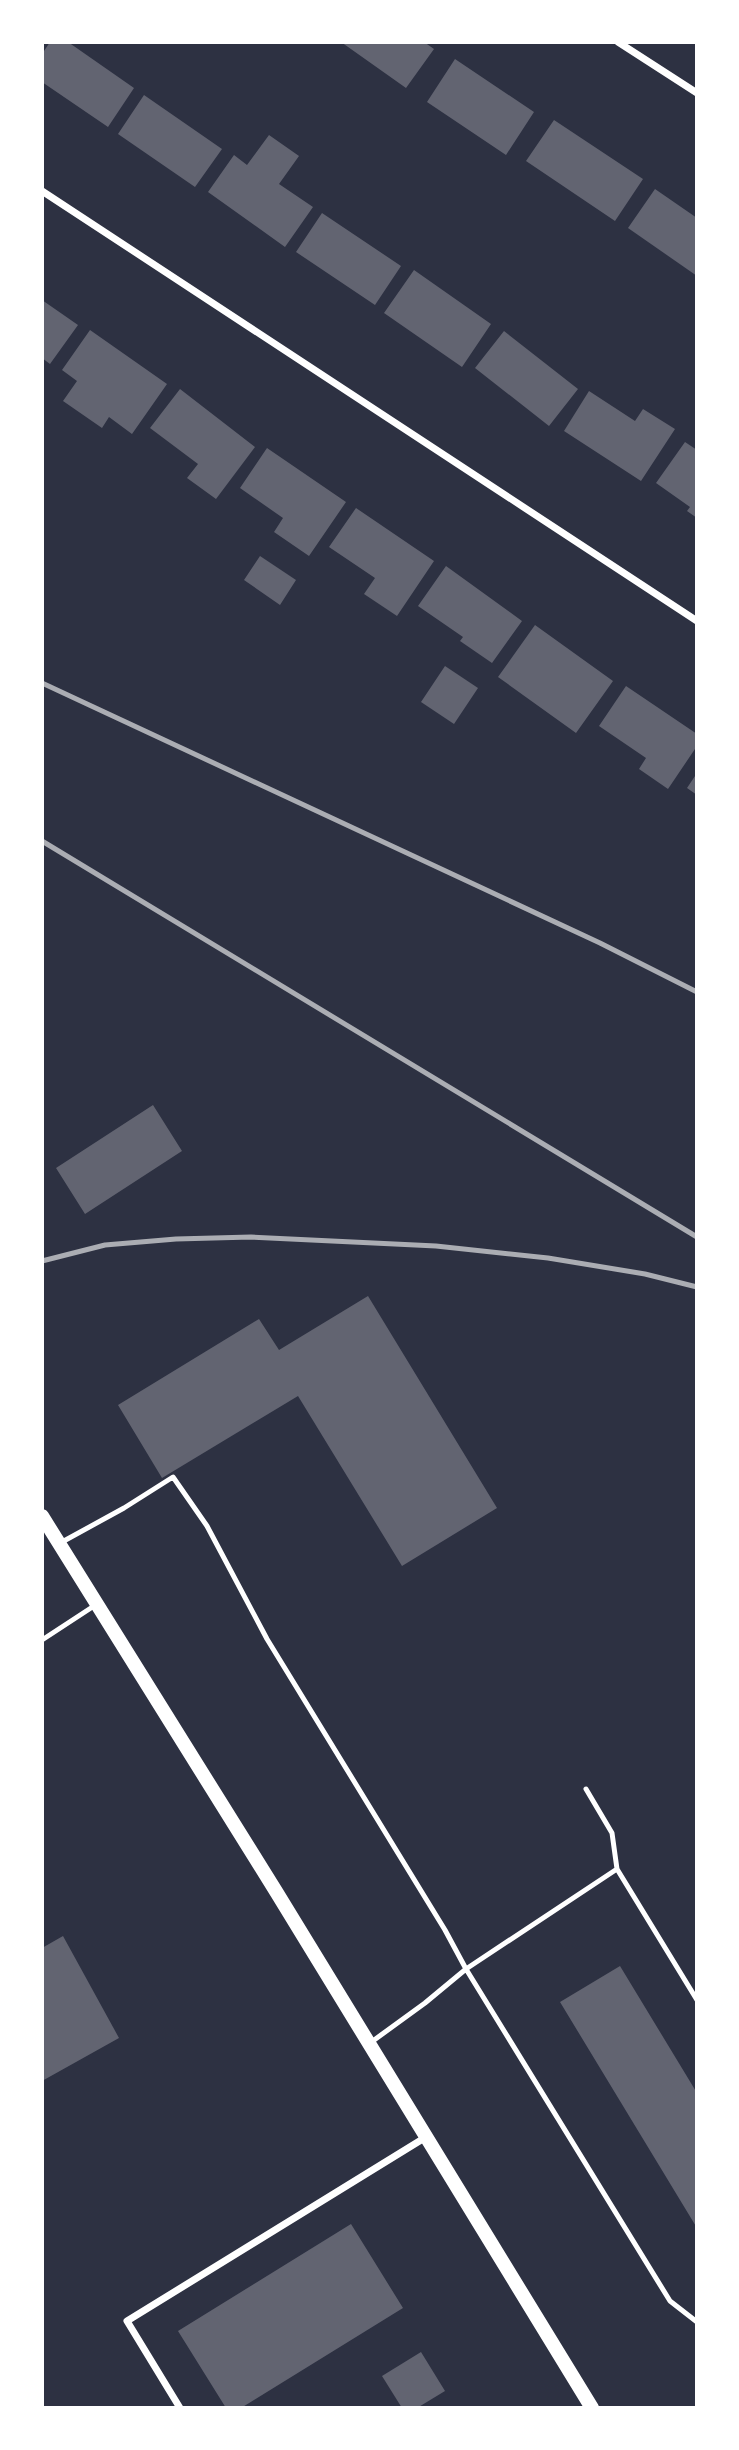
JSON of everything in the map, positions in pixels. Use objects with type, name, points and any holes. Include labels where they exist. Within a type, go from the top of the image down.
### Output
[{"type":"main road","points":[[42,1516],[592,2408]]},
{"type":"street","points":[[618,42],[697,93]]},
{"type":"street","points":[[42,191],[697,621]]},
{"type":"street","points":[[180,2408],[127,2321],[426,2137]]},
{"type":"lane","points":[[59,1544],[173,1477],[207,1525],[267,1639],[670,2301],[697,2322]]},
{"type":"lane","points":[[42,1640],[97,1604]]},
{"type":"lane","points":[[586,1788],[612,1833],[618,1870],[697,2000]]},
{"type":"lane","points":[[369,2044],[466,1969],[618,1870]]},
{"type":"building","points":[[50,42],[68,42],[134,88],[108,127],[42,82],[42,54]]},
{"type":"building","points":[[341,42],[424,42],[434,49],[406,88]]},
{"type":"building","points":[[455,59],[534,112],[506,155],[427,102]]},
{"type":"building","points":[[144,95],[222,149],[195,187],[118,134]]},
{"type":"building","points":[[554,120],[643,179],[615,221],[526,161]]},
{"type":"building","points":[[269,135],[299,156],[279,184],[313,207],[285,247],[208,192],[234,155],[247,165]]},
{"type":"building","points":[[655,189],[697,218],[697,276],[628,228]]},
{"type":"building","points":[[322,213],[401,266],[375,305],[296,252]]},
{"type":"building","points":[[414,270],[491,324],[462,367],[384,313]]},
{"type":"building","points":[[42,300],[78,325],[50,364],[42,358]]},
{"type":"building","points":[[90,330],[167,384],[132,434],[109,417],[102,428],[63,401],[77,381],[62,370]]},
{"type":"building","points":[[504,331],[578,389],[549,426],[475,368]]},
{"type":"building","points":[[180,389],[255,447],[216,499],[187,478],[198,464],[150,428]]},
{"type":"building","points":[[589,391],[635,421],[643,409],[675,429],[641,481],[564,431]]},
{"type":"building","points":[[685,442],[697,450],[697,518],[687,511],[690,507],[656,483]]},
{"type":"building","points":[[267,448],[346,502],[309,556],[274,532],[283,518],[240,488]]},
{"type":"building","points":[[356,508],[434,561],[397,616],[364,594],[375,578],[329,547]]},
{"type":"building","points":[[260,556],[296,580],[280,605],[244,580]]},
{"type":"building","points":[[446,566],[522,621],[492,663],[460,641],[463,637],[418,606]]},
{"type":"building","points":[[535,625],[613,681],[576,733],[498,677]]},
{"type":"building","points":[[445,666],[478,688],[454,724],[421,702]]},
{"type":"building","points":[[626,686],[697,734],[697,746],[668,789],[639,769],[646,758],[599,726]]},
{"type":"building","points":[[697,773],[697,795],[687,788]]},
{"type":"building","points":[[153,1105],[182,1151],[85,1214],[56,1168]]},
{"type":"building","points":[[368,1296],[497,1508],[402,1566],[298,1396],[162,1478],[118,1405],[259,1319],[279,1350]]},
{"type":"building","points":[[63,1936],[119,2038],[42,2081],[42,1948]]},
{"type":"building","points":[[620,1966],[697,2093],[697,2228],[560,2002]]},
{"type":"building","points":[[351,2224],[403,2308],[241,2408],[226,2408],[178,2331]]},
{"type":"building","points":[[421,2352],[445,2391],[417,2408],[402,2408],[382,2376]]},
{"type":"railway","points":[[42,683],[600,943],[697,992]]},
{"type":"railway","points":[[42,841],[697,1237]]},
{"type":"railway","points":[[42,1261],[105,1245],[176,1239],[251,1237],[436,1246],[548,1258],[645,1274],[697,1287]]}]
